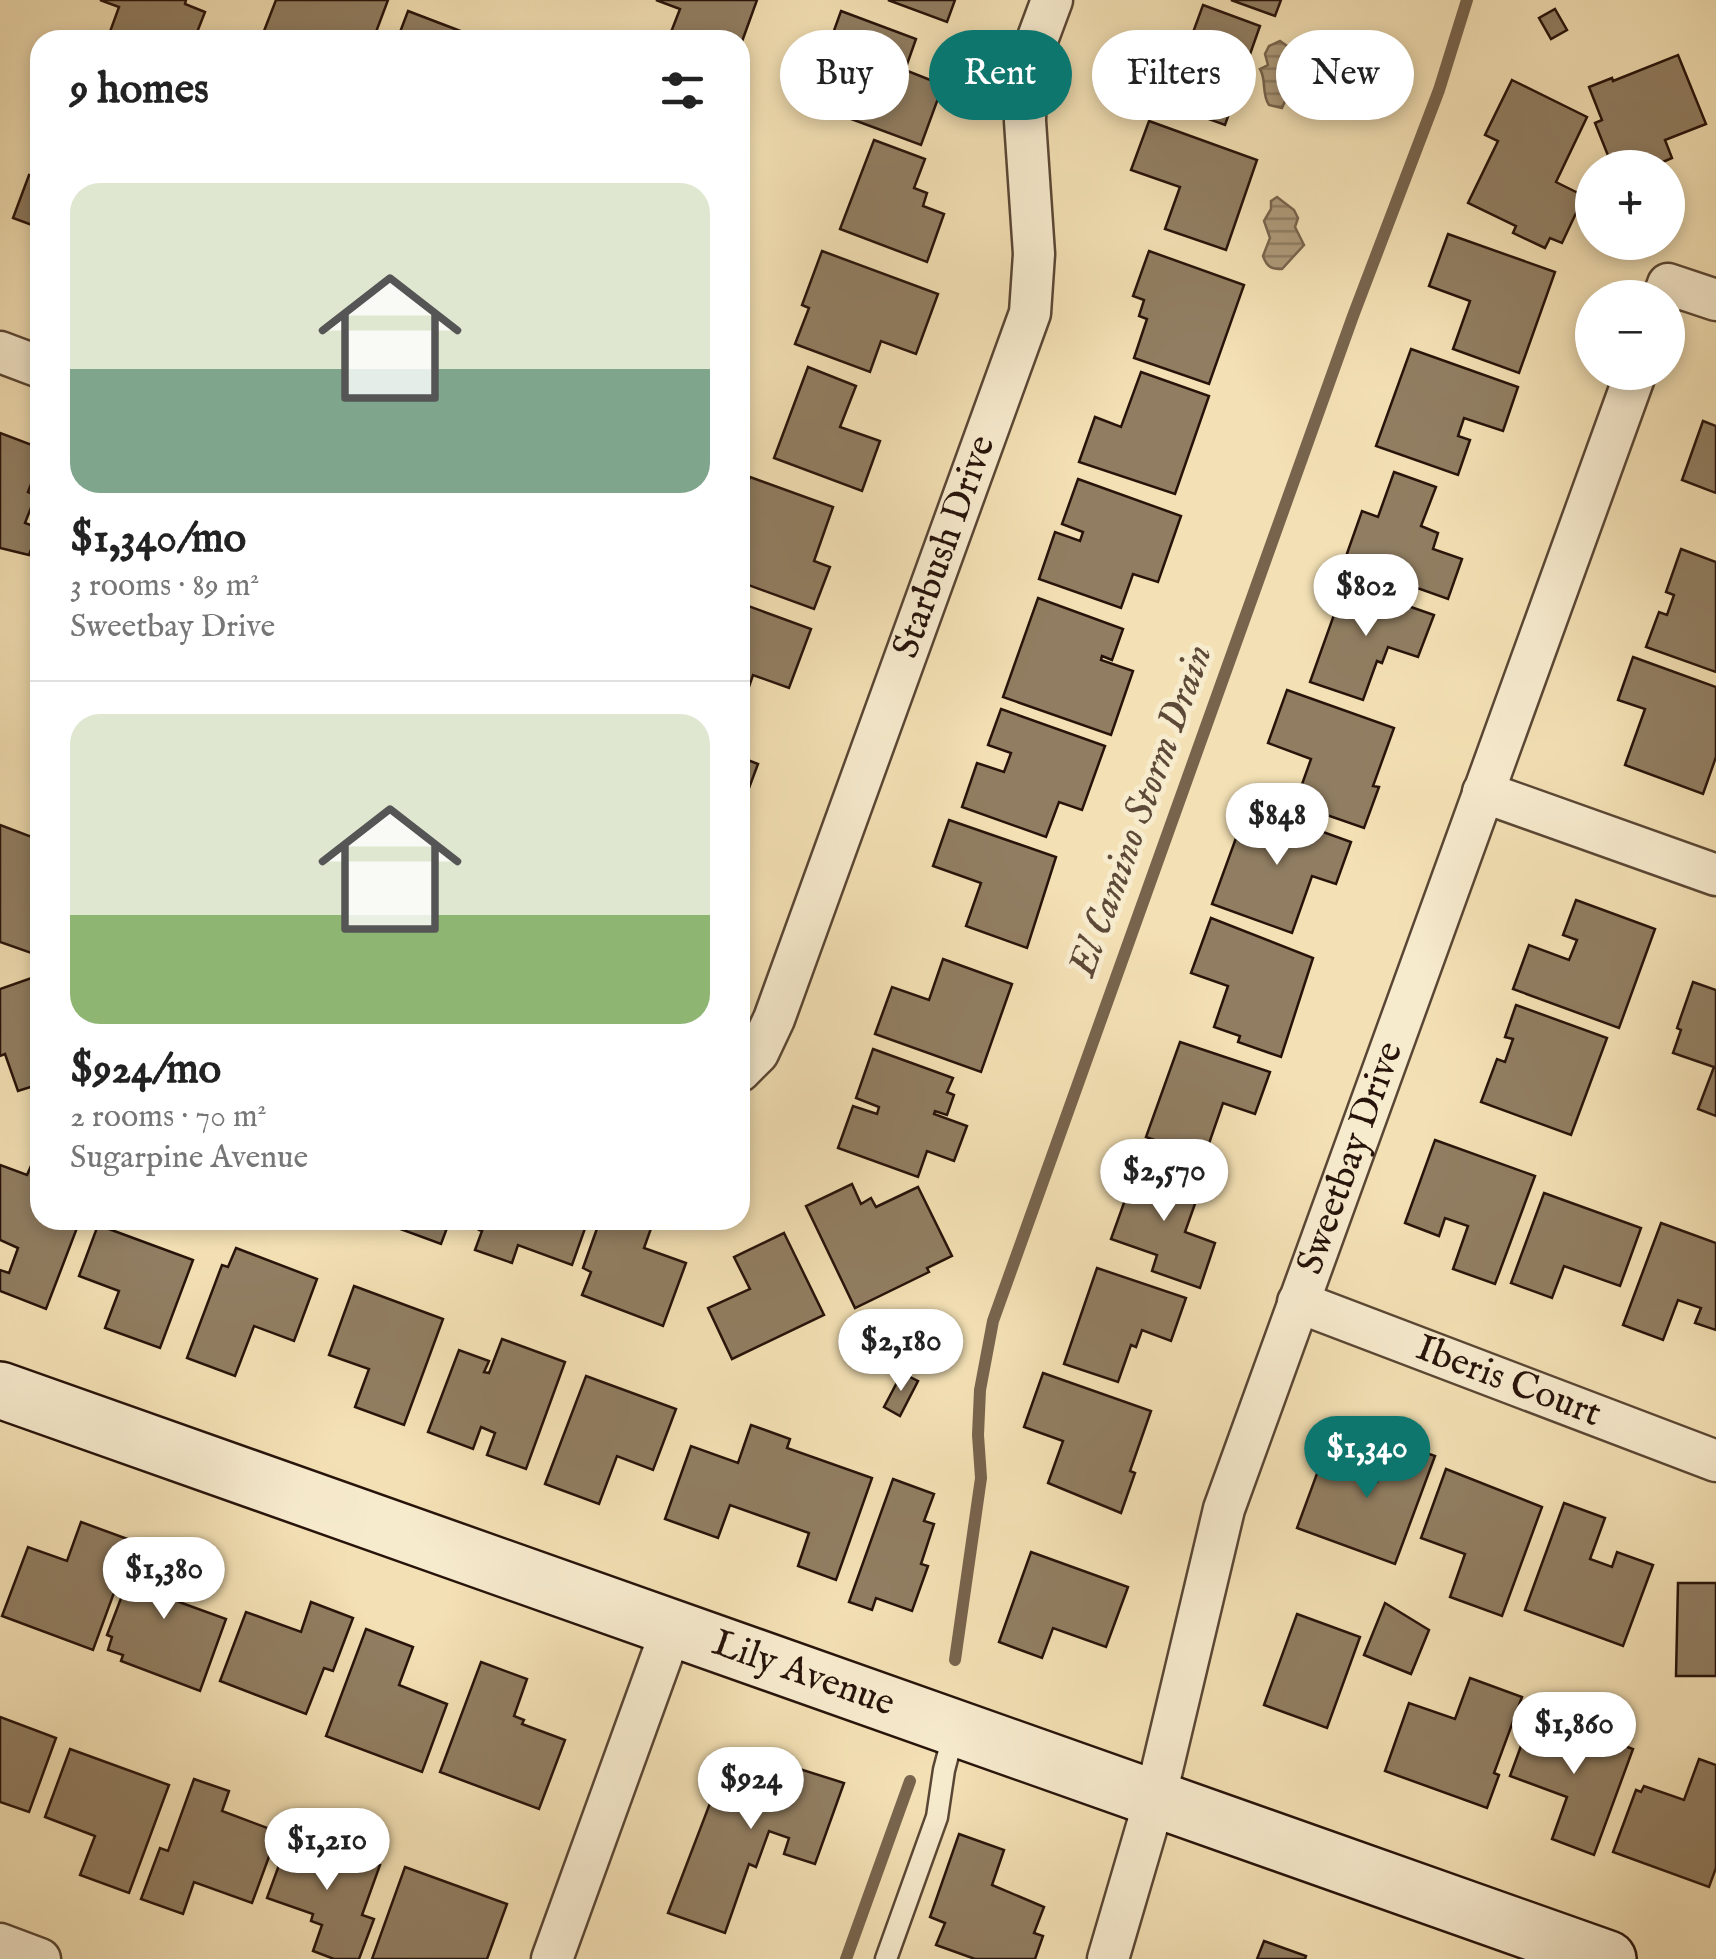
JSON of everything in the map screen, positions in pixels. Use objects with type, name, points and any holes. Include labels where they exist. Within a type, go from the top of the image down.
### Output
[{"type":"street","name":"Starbush Drive","points":[[750,1061],[758,1053],[774,1018],[1030,313],[1034,254],[1025,121],[1026,70],[1052,0]]},
{"type":"street","points":[[1685,294],[1716,300]]},
{"type":"street","points":[[0,352],[30,363]]},
{"type":"street","name":"Sweetbay Drive","points":[[1108,1959],[1156,1799],[1224,1509],[1629,390]]},
{"type":"street","points":[[1484,792],[1716,875]]},
{"type":"street","name":"Iberis Court","points":[[1298,1302],[1716,1462]]},
{"type":"street","name":"Lily Avenue","points":[[0,1390],[1608,1959]]},
{"type":"street","points":[[552,1959],[672,1628]]},
{"type":"street","points":[[0,1944],[40,1959]]},
{"type":"lane","points":[[886,1959],[937,1817],[956,1728]]},
{"type":"shaded area","points":[[1276,43],[1276,107],[1269,105],[1265,96],[1260,69],[1268,65],[1265,54]]},
{"type":"shaded area","points":[[1277,197],[1294,210],[1298,218],[1295,227],[1304,245],[1282,269],[1270,267],[1263,256],[1270,238],[1264,221],[1271,201]]},
{"type":"building","points":[[100,0],[186,0],[185,4],[205,12],[198,30],[111,30],[119,7]]},
{"type":"building","points":[[276,0],[388,0],[377,30],[264,30]]},
{"type":"building","points":[[656,0],[757,0],[746,30],[672,30],[680,9]]},
{"type":"building","points":[[888,0],[955,0],[947,22]]},
{"type":"building","points":[[1231,0],[1281,0],[1275,16]]},
{"type":"building","points":[[1203,5],[1260,26],[1256,37],[1256,30],[1194,30]]},
{"type":"building","points":[[1555,9],[1567,30],[1551,39],[1539,18]]},
{"type":"building","points":[[408,11],[458,30],[401,30]]},
{"type":"building","points":[[841,11],[892,30],[834,30]]},
{"type":"building","points":[[909,36],[916,39],[909,59]]},
{"type":"building","points":[[1678,55],[1706,124],[1665,140],[1669,150],[1606,150],[1595,123],[1602,120],[1589,87],[1612,78],[1613,81]]},
{"type":"building","points":[[909,72],[929,79],[930,120],[921,145],[854,120],[909,120]]},
{"type":"building","points":[[1512,80],[1587,117],[1556,182],[1575,192],[1575,215],[1562,243],[1550,238],[1545,248],[1513,233],[1516,226],[1468,203],[1498,141],[1485,135]]},
{"type":"building","points":[[1149,121],[1257,160],[1226,250],[1165,229],[1180,187],[1131,170]]},
{"type":"building","points":[[874,140],[925,159],[914,188],[927,193],[923,206],[944,214],[927,262],[840,229]]},
{"type":"building","points":[[29,175],[30,175],[30,224],[13,218]]},
{"type":"building","points":[[1448,234],[1555,272],[1519,373],[1453,349],[1470,301],[1429,286]]},
{"type":"building","points":[[822,251],[938,294],[916,354],[881,341],[870,372],[795,344],[809,308],[802,305]]},
{"type":"building","points":[[1149,251],[1244,285],[1209,384],[1134,358],[1147,319],[1139,316],[1144,300],[1133,296]]},
{"type":"building","points":[[1411,349],[1518,387],[1503,431],[1464,418],[1458,436],[1470,440],[1458,475],[1376,446]]},
{"type":"building","points":[[808,367],[856,386],[840,427],[880,441],[862,491],[774,458]]},
{"type":"building","points":[[1141,372],[1209,396],[1175,494],[1079,462],[1095,417],[1121,427]]},
{"type":"building","points":[[1703,421],[1716,426],[1716,493],[1682,480]]},
{"type":"building","points":[[0,433],[30,444],[30,510],[25,523],[30,525],[30,552],[0,548]]},
{"type":"building","points":[[1394,472],[1436,487],[1421,526],[1438,533],[1433,549],[1462,559],[1448,599],[1344,562],[1362,511],[1378,517]]},
{"type":"building","points":[[750,477],[833,507],[814,561],[830,567],[814,609],[750,586]]},
{"type":"building","points":[[1078,479],[1181,516],[1158,582],[1133,574],[1121,608],[1039,579],[1055,532],[1080,541],[1083,532],[1062,524]]},
{"type":"building","points":[[1681,549],[1716,562],[1716,672],[1646,647],[1659,612],[1667,615],[1674,595],[1666,592]]},
{"type":"building","points":[[1345,584],[1434,615],[1418,657],[1388,647],[1382,663],[1377,661],[1363,700],[1310,682]]},
{"type":"building","points":[[1038,598],[1123,629],[1112,660],[1102,656],[1101,660],[1133,671],[1111,735],[1003,697]]},
{"type":"building","points":[[750,607],[811,629],[789,688],[753,675],[750,684]]},
{"type":"building","points":[[1633,657],[1716,687],[1716,757],[1703,794],[1625,765],[1645,709],[1618,700]]},
{"type":"building","points":[[1287,690],[1394,728],[1373,786],[1379,787],[1364,828],[1295,804],[1311,759],[1268,743]]},
{"type":"building","points":[[1001,709],[1105,746],[1082,810],[1059,802],[1046,837],[962,807],[977,763],[1004,772],[1011,753],[988,745]]},
{"type":"building","points":[[750,761],[758,764],[750,785]]},
{"type":"building","points":[[1248,805],[1351,842],[1336,884],[1312,876],[1292,933],[1212,904]]},
{"type":"building","points":[[949,820],[1056,857],[1027,948],[966,926],[981,883],[933,866]]},
{"type":"building","points":[[0,825],[30,836],[30,953],[0,942]]},
{"type":"building","points":[[1576,900],[1655,929],[1619,1028],[1513,989],[1529,945],[1569,960],[1577,940],[1563,935]]},
{"type":"building","points":[[1211,918],[1313,958],[1281,1057],[1238,1042],[1240,1036],[1214,1027],[1228,986],[1191,973]]},
{"type":"building","points":[[943,959],[1012,984],[981,1072],[875,1034],[892,987],[929,1000]]},
{"type":"building","points":[[30,978],[30,1087],[18,1091],[5,1054],[0,1056],[0,989]]},
{"type":"building","points":[[1693,982],[1716,990],[1716,1116],[1698,1109],[1714,1067],[1673,1053]]},
{"type":"building","points":[[1516,1005],[1607,1038],[1571,1135],[1481,1102],[1497,1059],[1505,1062],[1513,1039],[1505,1037]]},
{"type":"building","points":[[1180,1042],[1270,1072],[1255,1114],[1223,1103],[1204,1158],[1146,1137]]},
{"type":"building","points":[[873,1049],[953,1078],[947,1092],[954,1095],[947,1115],[935,1111],[934,1114],[967,1126],[954,1161],[927,1151],[918,1177],[838,1148],[853,1106],[877,1114],[879,1107],[856,1098]]},
{"type":"building","points":[[1435,1140],[1535,1176],[1495,1284],[1453,1269],[1468,1226],[1445,1218],[1439,1236],[1405,1223]]},
{"type":"building","points":[[1139,1161],[1202,1184],[1185,1232],[1215,1243],[1200,1288],[1152,1271],[1157,1255],[1111,1239]]},
{"type":"building","points":[[0,1165],[27,1175],[30,1168],[30,1230],[76,1230],[46,1309],[0,1291],[0,1270],[9,1273],[18,1248],[0,1240]]},
{"type":"building","points":[[852,1184],[861,1204],[871,1198],[876,1207],[918,1187],[952,1256],[927,1268],[929,1272],[855,1308],[806,1206]]},
{"type":"building","points":[[1544,1193],[1641,1228],[1620,1286],[1564,1266],[1552,1298],[1511,1283]]},
{"type":"building","points":[[1661,1223],[1716,1243],[1716,1330],[1695,1323],[1701,1308],[1678,1300],[1663,1340],[1623,1325]]},
{"type":"building","points":[[96,1230],[112,1230],[193,1260],[160,1348],[105,1328],[119,1291],[79,1276]]},
{"type":"building","points":[[403,1230],[446,1230],[441,1244]]},
{"type":"building","points":[[479,1230],[584,1230],[572,1265],[518,1245],[512,1263],[475,1250],[482,1231]]},
{"type":"building","points":[[596,1230],[650,1230],[644,1248],[686,1263],[663,1326],[582,1295],[591,1272],[583,1268]]},
{"type":"building","points":[[784,1233],[824,1315],[732,1359],[708,1308],[750,1289],[734,1257]]},
{"type":"building","points":[[236,1248],[317,1279],[294,1341],[254,1326],[235,1376],[187,1358],[222,1265],[228,1267]]},
{"type":"building","points":[[1097,1268],[1186,1298],[1171,1341],[1142,1330],[1136,1347],[1131,1345],[1118,1382],[1064,1364]]},
{"type":"building","points":[[354,1286],[443,1319],[404,1425],[355,1407],[369,1369],[329,1355]]},
{"type":"building","points":[[502,1339],[565,1362],[526,1469],[487,1455],[495,1433],[481,1427],[473,1449],[428,1432],[459,1350],[489,1361],[484,1372],[489,1373]]},
{"type":"building","points":[[902,1373],[918,1381],[900,1416],[884,1407]]},
{"type":"building","points":[[1043,1373],[1151,1411],[1130,1471],[1135,1473],[1121,1513],[1048,1483],[1063,1441],[1024,1427]]},
{"type":"building","points":[[586,1376],[676,1409],[653,1470],[617,1456],[599,1504],[545,1484]]},
{"type":"building","points":[[751,1425],[790,1439],[787,1448],[872,1478],[836,1580],[798,1566],[809,1533],[730,1505],[718,1538],[665,1519],[691,1446],[738,1463]]},
{"type":"building","points":[[1393,1441],[1435,1456],[1395,1564],[1297,1528],[1326,1449],[1361,1462],[1357,1475],[1377,1482]]},
{"type":"building","points":[[1446,1469],[1542,1507],[1502,1616],[1450,1597],[1465,1554],[1421,1538]]},
{"type":"building","points":[[893,1479],[934,1494],[924,1521],[934,1524],[921,1564],[928,1566],[912,1611],[876,1598],[872,1610],[849,1602]]},
{"type":"building","points":[[1564,1503],[1605,1518],[1590,1559],[1612,1567],[1617,1552],[1653,1565],[1623,1646],[1525,1610]]},
{"type":"building","points":[[81,1522],[133,1541],[93,1650],[2,1616],[28,1547],[67,1561]]},
{"type":"building","points":[[142,1543],[193,1562],[179,1602],[226,1619],[200,1691],[121,1661],[123,1655],[108,1650],[112,1637],[107,1635]]},
{"type":"building","points":[[1031,1552],[1128,1587],[1106,1647],[1053,1628],[1042,1658],[999,1642]]},
{"type":"building","points":[[1678,1583],[1716,1583],[1716,1676],[1676,1676]]},
{"type":"building","points":[[311,1602],[353,1618],[333,1671],[324,1668],[306,1714],[220,1681],[246,1612],[301,1632]]},
{"type":"building","points":[[1385,1603],[1429,1630],[1411,1674],[1364,1655]]},
{"type":"building","points":[[1297,1614],[1360,1637],[1327,1728],[1264,1705]]},
{"type":"building","points":[[366,1629],[413,1647],[399,1685],[447,1704],[422,1772],[326,1736]]},
{"type":"building","points":[[481,1662],[527,1679],[514,1716],[524,1720],[522,1724],[565,1740],[539,1809],[440,1772]]},
{"type":"building","points":[[1470,1678],[1522,1697],[1494,1773],[1499,1775],[1487,1808],[1385,1771],[1409,1703],[1455,1719]]},
{"type":"building","points":[[1533,1713],[1633,1749],[1594,1855],[1552,1839],[1567,1797],[1510,1776]]},
{"type":"building","points":[[0,1717],[56,1738],[29,1812],[0,1802]]},
{"type":"building","points":[[70,1749],[169,1785],[129,1893],[80,1875],[95,1836],[45,1817]]},
{"type":"building","points":[[730,1751],[844,1783],[815,1864],[784,1854],[789,1838],[769,1831],[756,1867],[749,1864],[725,1933],[668,1913]]},
{"type":"building","points":[[1699,1759],[1716,1765],[1716,1868],[1709,1887],[1613,1852],[1636,1790],[1641,1792],[1644,1786],[1684,1800]]},
{"type":"building","points":[[194,1779],[229,1791],[222,1811],[278,1832],[252,1903],[194,1882],[183,1914],[141,1899],[160,1848],[168,1851]]},
{"type":"building","points":[[291,1832],[380,1865],[362,1915],[374,1919],[359,1959],[334,1959],[313,1951],[322,1925],[311,1921],[313,1914],[267,1898]]},
{"type":"building","points":[[959,1834],[1004,1850],[992,1885],[1044,1907],[1034,1933],[1043,1936],[1035,1959],[975,1959],[936,1945],[945,1923],[930,1917]]},
{"type":"building","points":[[405,1867],[507,1904],[487,1959],[372,1959]]},
{"type":"building","points":[[1264,1941],[1306,1956],[1305,1959],[1257,1959]]},
{"type":"waterway","name":"El Camino Storm Drain","points":[[955,1660],[981,1478],[980,1390],[993,1321],[1353,316],[1439,90],[1467,0]]},
{"type":"waterway","name":"El Camino Storm Drain","points":[[846,1959],[910,1781]]}]
